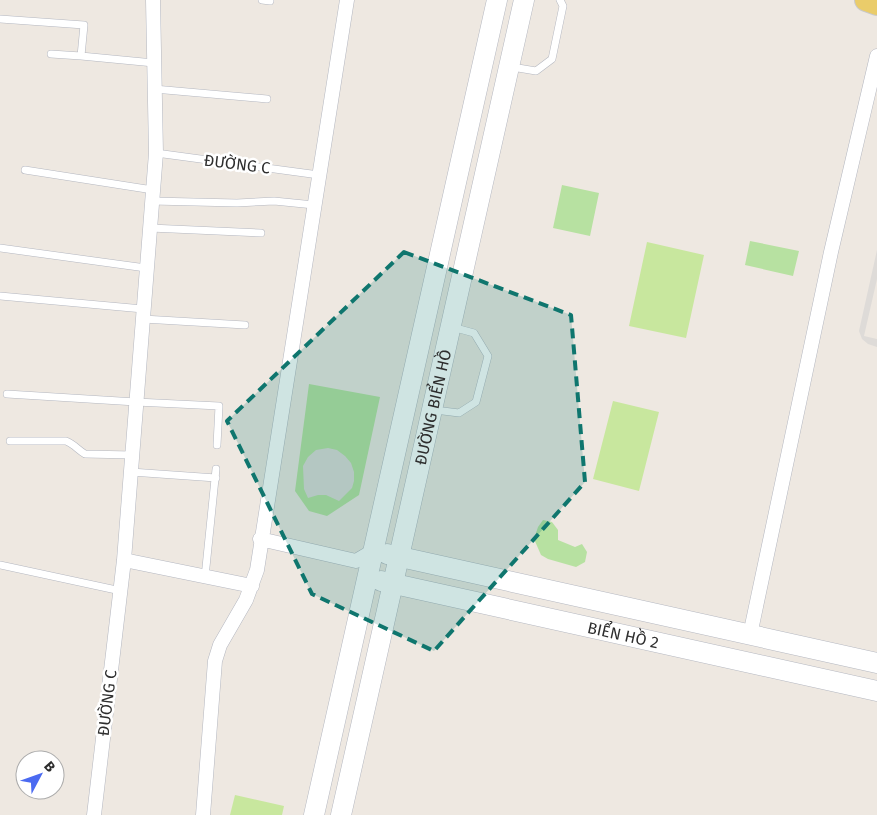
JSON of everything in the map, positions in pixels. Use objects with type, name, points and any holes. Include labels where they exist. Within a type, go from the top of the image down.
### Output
[{"type":"main road","points":[[866,0],[877,4]]},
{"type":"street","name":"ĐƯỜNG C","points":[[94,815],[124,560],[156,153],[153,0]]},
{"type":"street","points":[[203,815],[216,661],[220,645],[252,586],[256,570],[347,0]]},
{"type":"street","name":"ĐƯỜNG BIỂN HỒ","points":[[314,815],[367,578],[364,556],[497,0]]},
{"type":"street","name":"ĐƯỜNG BIỂN HỒ","points":[[341,815],[524,0]]},
{"type":"street","points":[[750,635],[831,252],[877,56]]},
{"type":"street","points":[[260,539],[364,556]]},
{"type":"street","name":"BIỂN HỒ 2","points":[[364,556],[399,557],[877,663]]},
{"type":"street","points":[[124,560],[252,586]]},
{"type":"street","name":"BIỂN HỒ 2","points":[[367,578],[877,691]]},
{"type":"lane","points":[[509,67],[536,71],[552,59],[563,6],[560,0]]},
{"type":"lane","points":[[0,19],[84,25],[81,56]]},
{"type":"lane","points":[[51,54],[154,63]]},
{"type":"lane","points":[[154,89],[267,99]]},
{"type":"lane","name":"ĐƯỜNG C","points":[[156,153],[319,175]]},
{"type":"lane","name":"ĐƯỜNG C","points":[[25,170],[152,195],[237,203],[274,201],[314,205]]},
{"type":"lane","points":[[150,228],[261,233]]},
{"type":"lane","points":[[0,248],[146,268]]},
{"type":"lane","points":[[0,296],[244,325]]},
{"type":"lane","points":[[432,410],[459,413],[476,402],[488,356],[474,333],[450,327]]},
{"type":"lane","points":[[7,394],[219,406],[217,445]]},
{"type":"lane","points":[[10,441],[66,441],[73,443],[85,454],[132,455]]},
{"type":"lane","points":[[205,577],[216,469]]},
{"type":"lane","points":[[131,472],[216,478]]},
{"type":"lane","points":[[0,565],[120,591]]},
{"type":"highlighted area","points":[[404,252],[571,315],[585,482],[434,651],[312,594],[227,421]]},
{"type":"green space","points":[[562,185],[599,193],[590,236],[553,228]]},
{"type":"green space","points":[[750,241],[799,251],[793,276],[745,265]]},
{"type":"green space","points":[[647,242],[704,255],[686,338],[629,326]]},
{"type":"green space","points":[[309,384],[380,397],[359,495],[327,516],[309,511],[295,491]]},
{"type":"green space","points":[[613,401],[659,412],[639,491],[593,479]]},
{"type":"green space","points":[[543,520],[552,522],[558,530],[558,540],[575,547],[582,544],[587,552],[585,562],[576,567],[548,559],[541,555],[534,539],[538,527]]},
{"type":"green space","points":[[235,795],[284,806],[282,815],[230,815]]},
{"type":"shaded area","points":[[877,250],[877,279],[864,336],[877,339],[877,347],[868,344],[862,339],[859,331]]},
{"type":"shaded area","points":[[328,448],[337,450],[345,456],[351,463],[354,472],[352,488],[339,501],[326,495],[308,498],[304,489],[303,466],[308,457],[316,450]]}]
